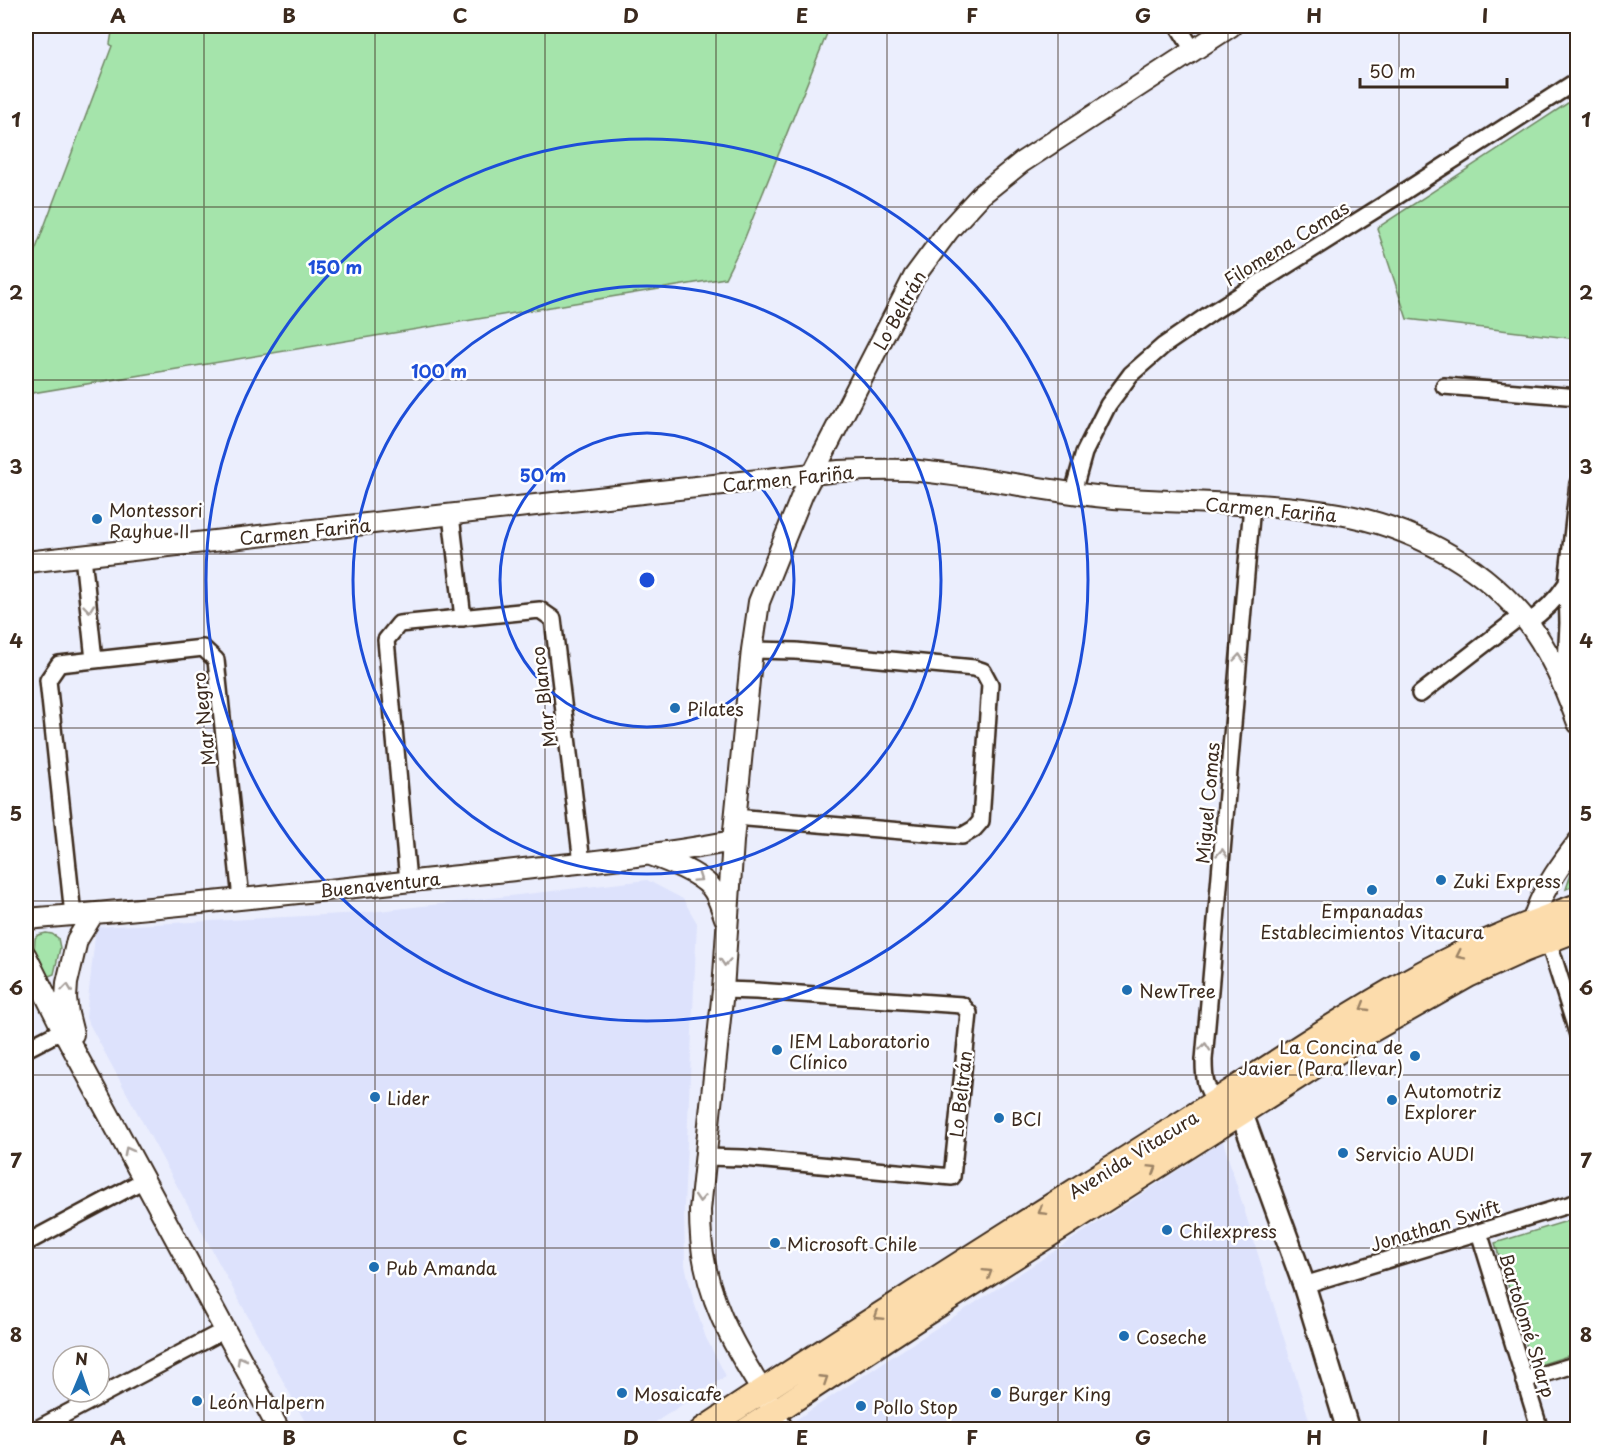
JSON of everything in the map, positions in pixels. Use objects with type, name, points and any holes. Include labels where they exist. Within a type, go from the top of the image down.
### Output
[{"type":"main road","name":"Avenida Vitacura","points":[[747,1430],[781,1420],[916,1319],[1360,1010],[1453,958],[1533,922],[1578,906]]},
{"type":"main road","name":"Avenida Vitacura","points":[[703,1430],[1006,1234],[1230,1102],[1371,1030],[1468,975],[1523,950],[1578,929]]},
{"type":"main road","points":[[1230,1102],[1304,1285],[1348,1430]]},
{"type":"street","points":[[1178,26],[1193,50]]},
{"type":"street","name":"Lo Beltrán","points":[[781,1420],[730,1338],[720,1315],[704,1264],[700,1210],[701,1183],[706,1157],[723,990],[735,817],[759,602],[803,493],[914,277],[948,231],[981,195],[1022,162],[1231,26]]},
{"type":"street","name":"Filomena Comas","points":[[1073,492],[1084,453],[1108,405],[1131,374],[1163,346],[1211,313],[1578,80]]},
{"type":"street","points":[[1444,386],[1578,397]]},
{"type":"street","name":"Carmen Fariña","points":[[26,562],[840,471],[907,470],[1099,496],[1314,510],[1367,520],[1414,536],[1455,558],[1479,575],[1525,619],[1546,651],[1565,687],[1578,723]]},
{"type":"street","points":[[1565,687],[1567,583],[1578,483]]},
{"type":"street","name":"Miguel Comas","points":[[1230,1102],[1209,1092],[1204,1080],[1204,1060],[1252,505]]},
{"type":"street","points":[[451,515],[463,618]]},
{"type":"street","points":[[83,556],[94,660]]},
{"type":"street","points":[[1420,694],[1525,619],[1549,606],[1567,583]]},
{"type":"street","name":"Mar Blanco","points":[[408,882],[386,640],[399,624],[540,610],[554,619],[582,863]]},
{"type":"street","name":"Mar Negro","points":[[73,915],[48,680],[59,664],[203,648],[216,660],[242,900]]},
{"type":"street","points":[[735,817],[962,836],[974,829],[981,821],[990,684],[983,671],[974,668],[752,650]]},
{"type":"street","name":"Buenaventura","points":[[26,918],[242,900],[408,882],[582,863],[733,841]]},
{"type":"street","points":[[1523,950],[1531,932],[1536,911],[1547,889],[1578,842]]},
{"type":"street","points":[[648,854],[679,866],[710,886],[728,923]]},
{"type":"street","points":[[82,1065],[68,1014],[67,983],[77,940],[93,914]]},
{"type":"street","points":[[1548,940],[1578,1035]]},
{"type":"street","points":[[26,956],[63,1030],[279,1430]]},
{"type":"street","name":"Lo Beltrán","points":[[706,1157],[743,1158],[952,1178],[969,1013],[962,1005],[723,990]]},
{"type":"street","points":[[26,1049],[63,1030]]},
{"type":"street","points":[[26,1243],[144,1180]]},
{"type":"street","name":"Jonathan Swift","points":[[1304,1285],[1578,1202]]},
{"type":"street","name":"Bartolomé Sharp","points":[[1479,1232],[1540,1430]]},
{"type":"street","points":[[35,1430],[225,1330]]},
{"type":"street","points":[[1524,1380],[1578,1364]]},
{"type":"shaded area","points":[[647,880],[683,899],[697,923],[684,1207],[685,1265],[706,1338],[726,1376],[645,1429],[309,1429],[86,1018],[96,927],[362,913]]},
{"type":"shaded area","points":[[1223,1141],[1312,1429],[780,1430]]},
{"type":"green space","points":[[113,26],[830,26],[744,240],[725,278],[26,394],[26,275],[112,46],[110,44]]},
{"type":"green space","points":[[1577,97],[1577,339],[1407,319],[1377,228]]},
{"type":"green space","points":[[1577,862],[1577,884],[1566,889],[1573,868]]},
{"type":"green space","points":[[46,933],[58,938],[60,948],[54,974],[49,976],[44,974],[34,951],[35,938]]},
{"type":"green space","points":[[1577,1218],[1577,1353],[1533,1367],[1495,1243]]},
{"type":"place","name":"Montessori Rayhue II","points":[[97,519]]},
{"type":"place","name":"Pilates","points":[[675,708]]},
{"type":"place","name":"Zuki Express","points":[[1441,880]]},
{"type":"place","name":"Empanadas Establecimientos Vitacura","points":[[1372,890]]},
{"type":"place","name":"NewTree","points":[[1127,990]]},
{"type":"place","name":"IEM Laboratorio Clínico","points":[[777,1050]]},
{"type":"place","name":"La Concina de Javier (Para llevar)","points":[[1415,1056]]},
{"type":"place","name":"Lider","points":[[375,1097]]},
{"type":"place","name":"Automotriz Explorer","points":[[1392,1100]]},
{"type":"place","name":"BCI","points":[[999,1118]]},
{"type":"place","name":"Servicio AUDI","points":[[1343,1153]]},
{"type":"place","name":"Chilexpress","points":[[1167,1230]]},
{"type":"place","name":"Microsoft Chile","points":[[775,1243]]},
{"type":"place","name":"Pub Amanda","points":[[374,1267]]},
{"type":"place","name":"Coseche","points":[[1124,1336]]},
{"type":"place","name":"Mosaicafe","points":[[622,1393]]},
{"type":"place","name":"Burger King","points":[[996,1393]]},
{"type":"place","name":"León Halpern","points":[[197,1401]]},
{"type":"place","name":"Pollo Stop","points":[[861,1406]]}]
